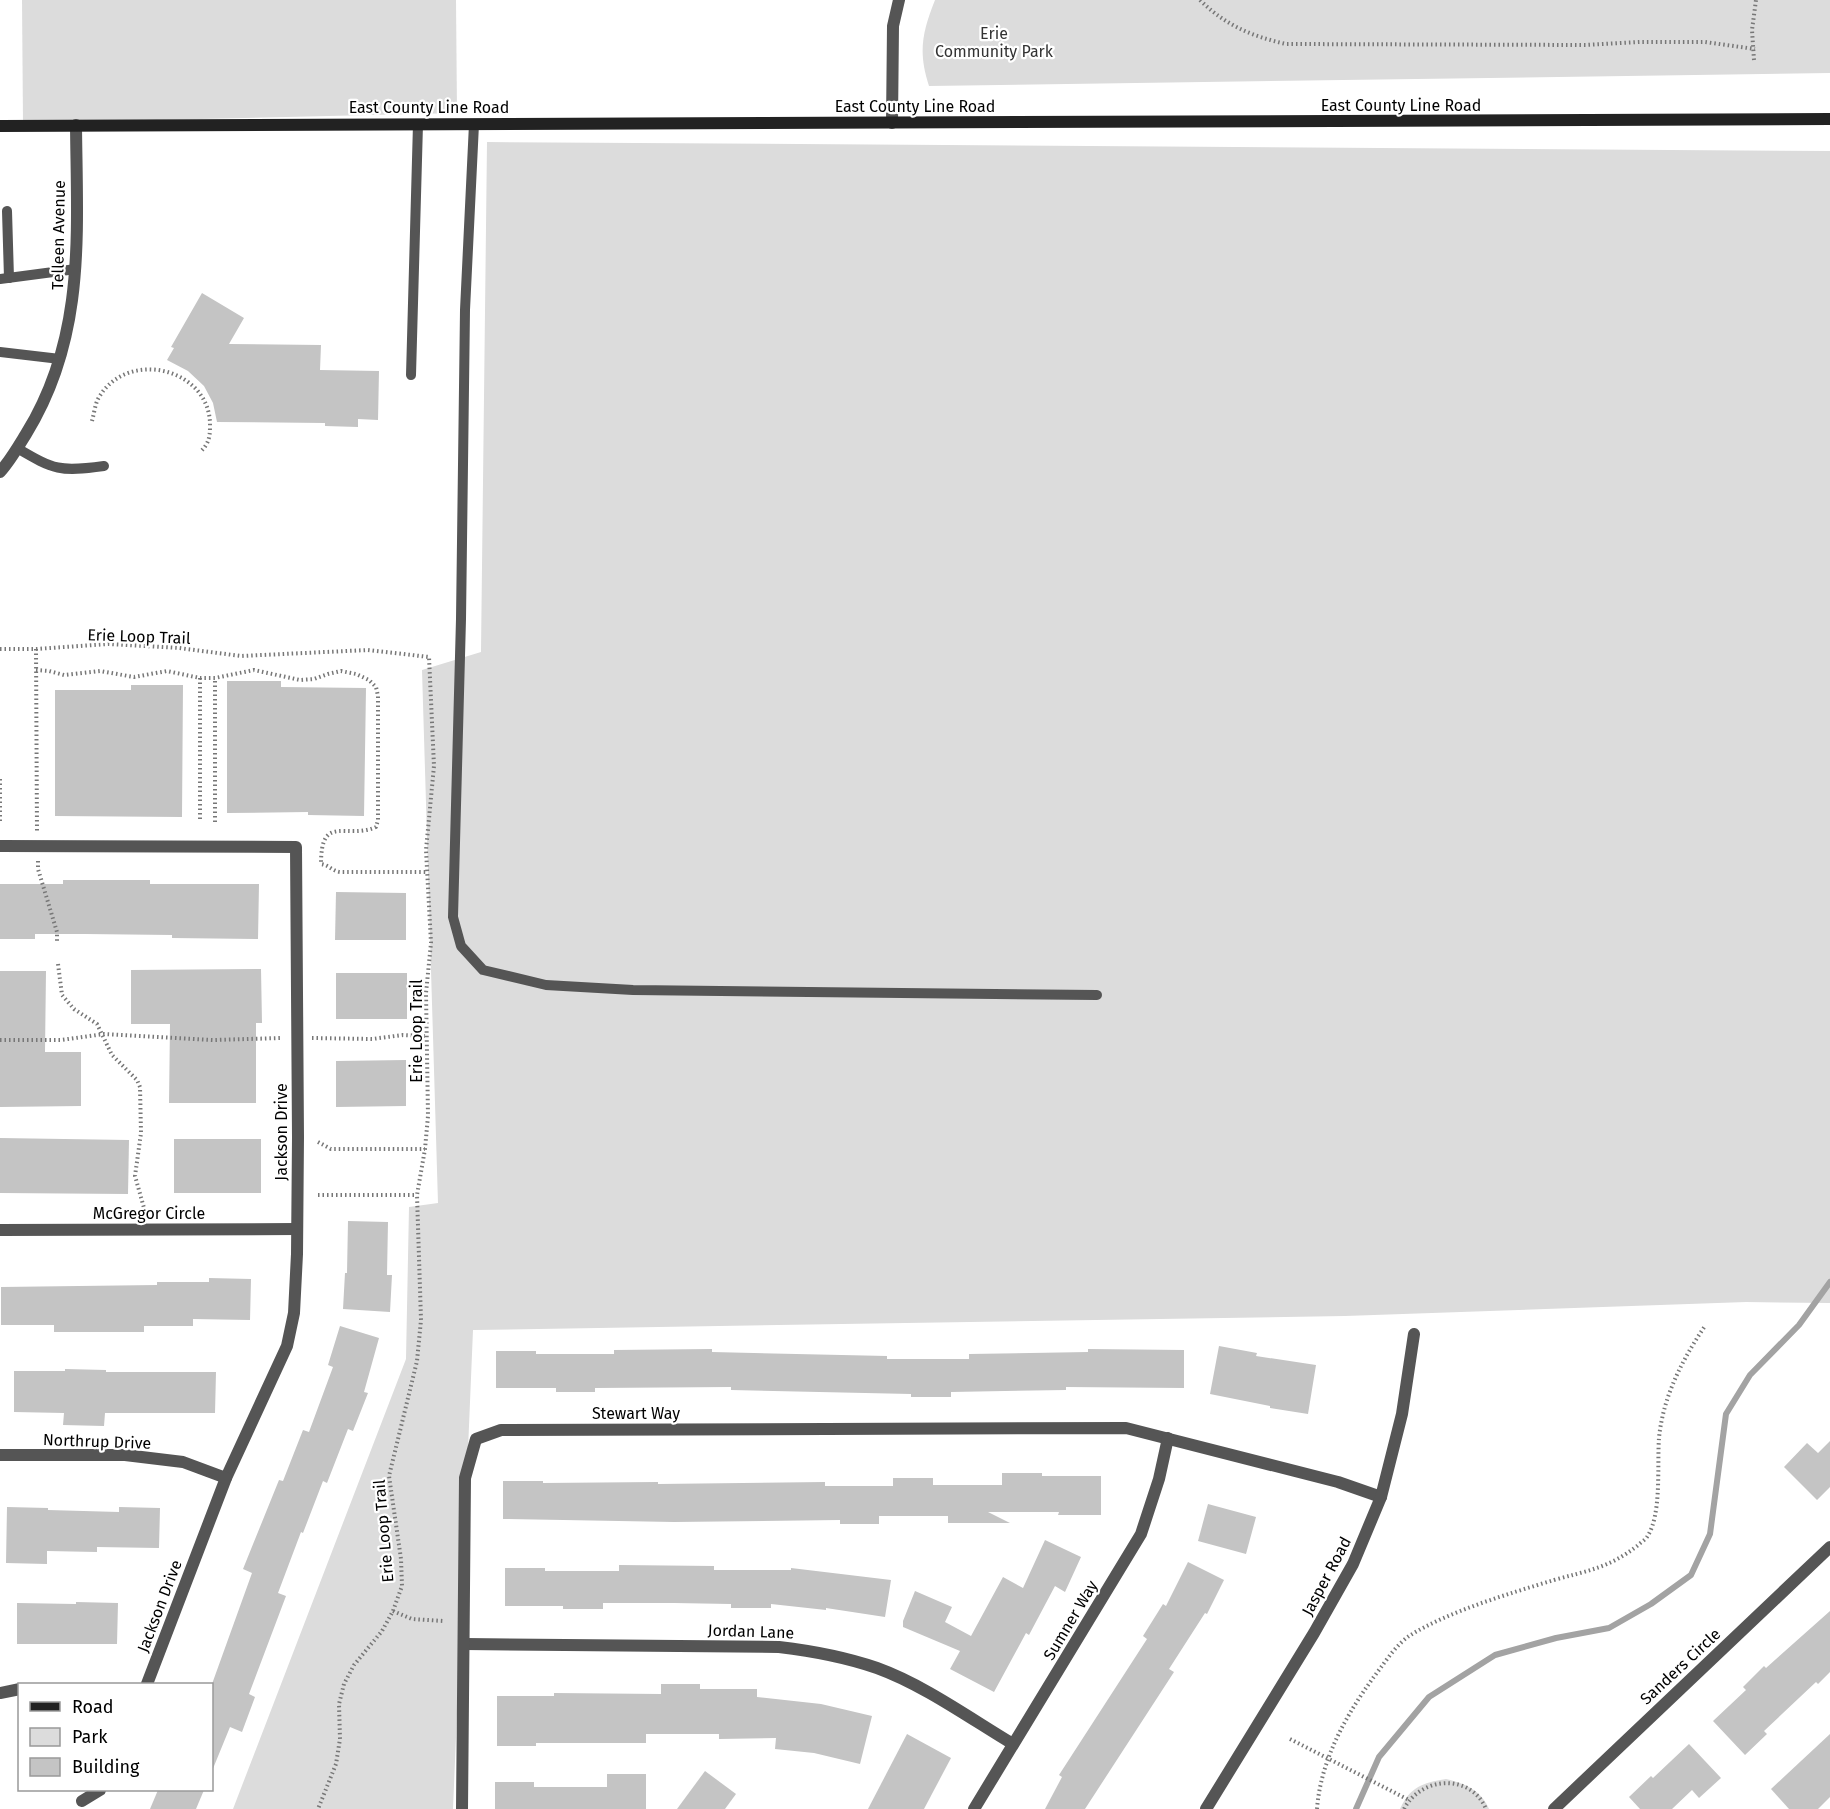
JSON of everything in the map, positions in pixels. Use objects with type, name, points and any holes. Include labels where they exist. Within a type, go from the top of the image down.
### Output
[{"type":"main road","name":"East County Line Road","points":[[0,126],[1830,119]]},
{"type":"street","points":[[892,123],[892,26],[899,0]]},
{"type":"street","name":"Telleen Avenue","points":[[0,472],[39,412],[60,359],[73,300],[76,269],[76,125]]},
{"type":"street","name":"Jackson Drive","points":[[0,846],[296,847],[297,1230],[294,1313],[287,1346],[226,1478],[147,1683]]},
{"type":"street","name":"McGregor Circle","points":[[0,1230],[297,1230]]},
{"type":"street","name":"Jasper Road","points":[[1206,1809],[1314,1633],[1353,1564],[1381,1497],[1402,1414],[1414,1334]]},
{"type":"street","name":"Stewart Way","points":[[462,1809],[465,1478],[476,1439],[501,1430],[1126,1428],[1168,1438]]},
{"type":"street","points":[[1168,1438],[1338,1482],[1381,1497]]},
{"type":"street","name":"Sumner Way","points":[[974,1809],[1142,1534],[1159,1479],[1168,1438]]},
{"type":"street","name":"Northrup Drive","points":[[0,1455],[125,1455],[183,1462],[226,1478]]},
{"type":"street","name":"Sanders Circle","points":[[1554,1809],[1830,1547]]},
{"type":"street","name":"Jordan Lane","points":[[465,1644],[779,1647],[826,1653],[879,1669],[924,1691],[1013,1744]]},
{"type":"street","points":[[0,1693],[18,1689]]},
{"type":"street","points":[[82,1801],[98,1791]]},
{"type":"lane","points":[[411,375],[418,124]]},
{"type":"lane","points":[[474,124],[465,310],[461,620],[453,917],[461,946],[483,970],[546,985],[633,990],[1096,995]]},
{"type":"lane","points":[[7,212],[4,279],[76,269]]},
{"type":"lane","points":[[0,351],[60,359]]},
{"type":"lane","points":[[17,448],[48,466],[72,470],[104,466]]},
{"type":"path","points":[[1200,0],[1215,15],[1236,28],[1260,38],[1286,44],[1586,45],[1705,42],[1755,49]]},
{"type":"path","points":[[1754,60],[1752,30],[1756,0]]},
{"type":"path","points":[[92,421],[98,399],[120,376],[133,371],[152,369],[170,371],[186,380],[200,392],[210,412],[207,446],[200,452]]},
{"type":"path","name":"Erie Loop Trail","points":[[0,648],[36,649],[108,644],[179,648],[241,656],[368,650],[429,657],[434,766],[426,850],[431,943],[425,1036],[428,1116],[417,1195],[421,1320],[417,1361],[389,1476],[402,1586],[393,1611],[382,1631],[354,1665],[344,1684],[339,1704],[340,1739],[336,1764],[318,1809]]},
{"type":"path","points":[[36,649],[37,831]]},
{"type":"path","points":[[36,670],[64,675],[100,671],[134,677],[167,671],[200,678],[215,678],[254,670],[300,680],[314,679],[341,671],[369,680],[376,687],[378,696],[378,820],[376,827],[369,830],[339,830],[331,833],[325,838],[321,848],[321,864],[340,872],[426,872]]},
{"type":"path","points":[[200,678],[200,822]]},
{"type":"path","points":[[215,678],[215,822]]},
{"type":"path","points":[[0,779],[0,822]]},
{"type":"path","points":[[38,861],[38,869],[57,932],[57,943]]},
{"type":"path","points":[[58,964],[62,995],[74,1009],[97,1024],[112,1054],[137,1080],[140,1087],[141,1133],[135,1176],[144,1208]]},
{"type":"path","points":[[0,1040],[61,1040],[104,1034],[213,1040],[282,1038]]},
{"type":"path","points":[[312,1038],[372,1039],[403,1035],[425,1036]]},
{"type":"path","points":[[318,1142],[331,1149],[425,1149]]},
{"type":"path","points":[[318,1195],[417,1195]]},
{"type":"path","points":[[1317,1809],[1318,1789],[1328,1758],[1348,1714],[1378,1671],[1407,1637],[1473,1607],[1604,1567],[1628,1553],[1647,1537],[1655,1515],[1658,1492],[1659,1437],[1666,1404],[1686,1355],[1705,1326]]},
{"type":"path","points":[[393,1611],[412,1619],[442,1621]]},
{"type":"path","points":[[1290,1739],[1408,1800]]},
{"type":"path","points":[[1404,1809],[1408,1800],[1419,1790],[1432,1784],[1447,1782],[1461,1785],[1474,1792],[1486,1809]]},
{"type":"green space","points":[[22,0],[456,0],[457,113],[23,123]]},
{"type":"green space","name":"Erie Community Park","points":[[935,0],[1830,0],[1830,73],[929,86],[923,63],[923,43]]},
{"type":"green space","points":[[487,142],[1830,151],[1830,1303],[1746,1302],[1345,1316],[473,1330],[453,1809],[233,1809],[406,1359],[409,1207],[438,1203],[422,670],[481,652]]},
{"type":"green space","points":[[1446,1779],[1477,1792],[1489,1809],[1400,1809],[1408,1796],[1418,1787]]},
{"type":"building","points":[[202,293],[244,318],[229,344],[321,345],[320,370],[379,371],[378,420],[358,419],[358,427],[325,426],[325,423],[217,422],[213,403],[204,386],[188,371],[167,360],[174,348],[171,347]]},
{"type":"building","points":[[227,681],[281,681],[281,687],[366,688],[364,816],[308,815],[308,812],[227,813]]},
{"type":"building","points":[[131,685],[183,685],[182,817],[55,816],[55,690],[131,690]]},
{"type":"building","points":[[63,880],[150,880],[150,884],[259,884],[258,939],[172,938],[172,935],[35,934],[35,939],[0,939],[0,884],[63,884]]},
{"type":"building","points":[[336,892],[406,893],[406,940],[335,940]]},
{"type":"building","points":[[261,969],[262,1023],[256,1023],[256,1103],[169,1103],[170,1024],[131,1024],[131,970]]},
{"type":"building","points":[[0,971],[46,971],[45,1052],[81,1052],[81,1106],[0,1107]]},
{"type":"building","points":[[336,973],[407,973],[407,1019],[336,1019]]},
{"type":"building","points":[[406,1060],[406,1106],[336,1107],[336,1061]]},
{"type":"building","points":[[0,1138],[129,1140],[128,1194],[0,1193]]},
{"type":"building","points":[[174,1139],[261,1139],[261,1193],[174,1193]]},
{"type":"building","points":[[348,1221],[388,1222],[387,1275],[392,1275],[390,1312],[343,1309],[345,1273],[347,1273]]},
{"type":"building","points":[[209,1278],[251,1279],[250,1320],[193,1319],[193,1326],[144,1326],[144,1332],[54,1332],[54,1325],[1,1325],[1,1287],[157,1285],[157,1282],[209,1282]]},
{"type":"building","points":[[340,1326],[379,1338],[364,1392],[368,1393],[353,1431],[348,1429],[327,1483],[323,1481],[278,1593],[286,1596],[249,1694],[255,1697],[242,1732],[230,1727],[213,1769],[212,1683],[252,1573],[243,1569],[279,1480],[283,1481],[303,1430],[309,1432],[333,1367],[328,1365]]},
{"type":"building","points":[[1219,1346],[1257,1353],[1256,1356],[1316,1365],[1308,1414],[1210,1394]]},
{"type":"building","points":[[712,1349],[712,1352],[887,1356],[887,1359],[969,1359],[969,1354],[1088,1352],[1088,1349],[1184,1350],[1184,1388],[1066,1387],[1066,1390],[951,1392],[951,1397],[911,1397],[911,1394],[731,1390],[731,1387],[595,1388],[595,1392],[556,1392],[556,1388],[496,1388],[496,1351],[536,1351],[536,1354],[614,1354],[614,1350]]},
{"type":"building","points":[[65,1369],[106,1370],[106,1372],[216,1372],[215,1413],[105,1413],[104,1426],[63,1425],[64,1413],[14,1412],[14,1371],[65,1371]]},
{"type":"building","points":[[1830,1441],[1830,1487],[1817,1500],[1784,1467],[1807,1443],[1818,1453]]},
{"type":"building","points":[[1002,1473],[1101,1476],[1101,1515],[1058,1515],[1059,1512],[988,1512],[1010,1523],[948,1523],[948,1516],[879,1516],[879,1524],[840,1524],[840,1520],[674,1522],[503,1519],[503,1481],[658,1482],[658,1484],[825,1482],[825,1486],[893,1486],[893,1478],[933,1478],[933,1485],[1002,1485]]},
{"type":"building","points":[[1208,1504],[1256,1517],[1246,1554],[1198,1541]]},
{"type":"building","points":[[7,1507],[119,1512],[119,1507],[160,1508],[159,1548],[97,1547],[97,1552],[47,1551],[47,1564],[6,1563]]},
{"type":"building","points":[[1045,1540],[1081,1557],[1065,1592],[1055,1586],[1029,1635],[1026,1633],[994,1692],[950,1669],[960,1651],[903,1627],[903,1621],[915,1591],[952,1607],[945,1622],[971,1636],[1003,1577],[1023,1588]]},
{"type":"building","points":[[1188,1562],[1224,1580],[1207,1614],[1205,1613],[1169,1669],[1174,1672],[1085,1809],[1045,1809],[1062,1777],[1059,1775],[1147,1639],[1143,1636],[1163,1604],[1166,1606]]},
{"type":"building","points":[[619,1565],[714,1566],[714,1570],[791,1570],[791,1568],[891,1580],[885,1617],[826,1608],[826,1610],[771,1604],[771,1608],[731,1608],[731,1604],[674,1603],[603,1603],[603,1609],[505,1606],[505,1568],[545,1568],[545,1571],[619,1571]]},
{"type":"building","points":[[76,1602],[118,1603],[117,1644],[17,1644],[17,1603],[76,1604]]},
{"type":"building","points":[[1830,1611],[1830,1672],[1818,1684],[1816,1682],[1764,1731],[1767,1734],[1745,1755],[1713,1721],[1746,1690],[1743,1687],[1764,1666],[1766,1668]]},
{"type":"building","points":[[661,1684],[700,1684],[700,1689],[757,1689],[757,1697],[821,1704],[872,1716],[860,1764],[814,1753],[775,1749],[776,1738],[719,1739],[719,1734],[646,1734],[646,1743],[536,1743],[536,1746],[497,1746],[497,1696],[554,1696],[554,1693],[661,1694]]},
{"type":"building","points":[[907,1734],[951,1758],[924,1809],[868,1809]]},
{"type":"building","points":[[1830,1734],[1830,1797],[1818,1809],[1789,1809],[1771,1789]]},
{"type":"building","points":[[1689,1744],[1721,1778],[1699,1798],[1692,1790],[1672,1809],[1640,1809],[1629,1797]]},
{"type":"building","points":[[705,1771],[736,1794],[725,1809],[677,1809]]},
{"type":"building","points":[[607,1774],[646,1774],[646,1809],[495,1809],[495,1782],[534,1782],[534,1787],[607,1787]]},
{"type":"building","points":[[158,1791],[204,1791],[196,1809],[150,1809]]},
{"type":"waterway","points":[[1356,1809],[1379,1757],[1429,1697],[1495,1655],[1556,1638],[1609,1628],[1651,1604],[1691,1575],[1710,1534],[1726,1414],[1750,1375],[1799,1325],[1830,1282]]}]
